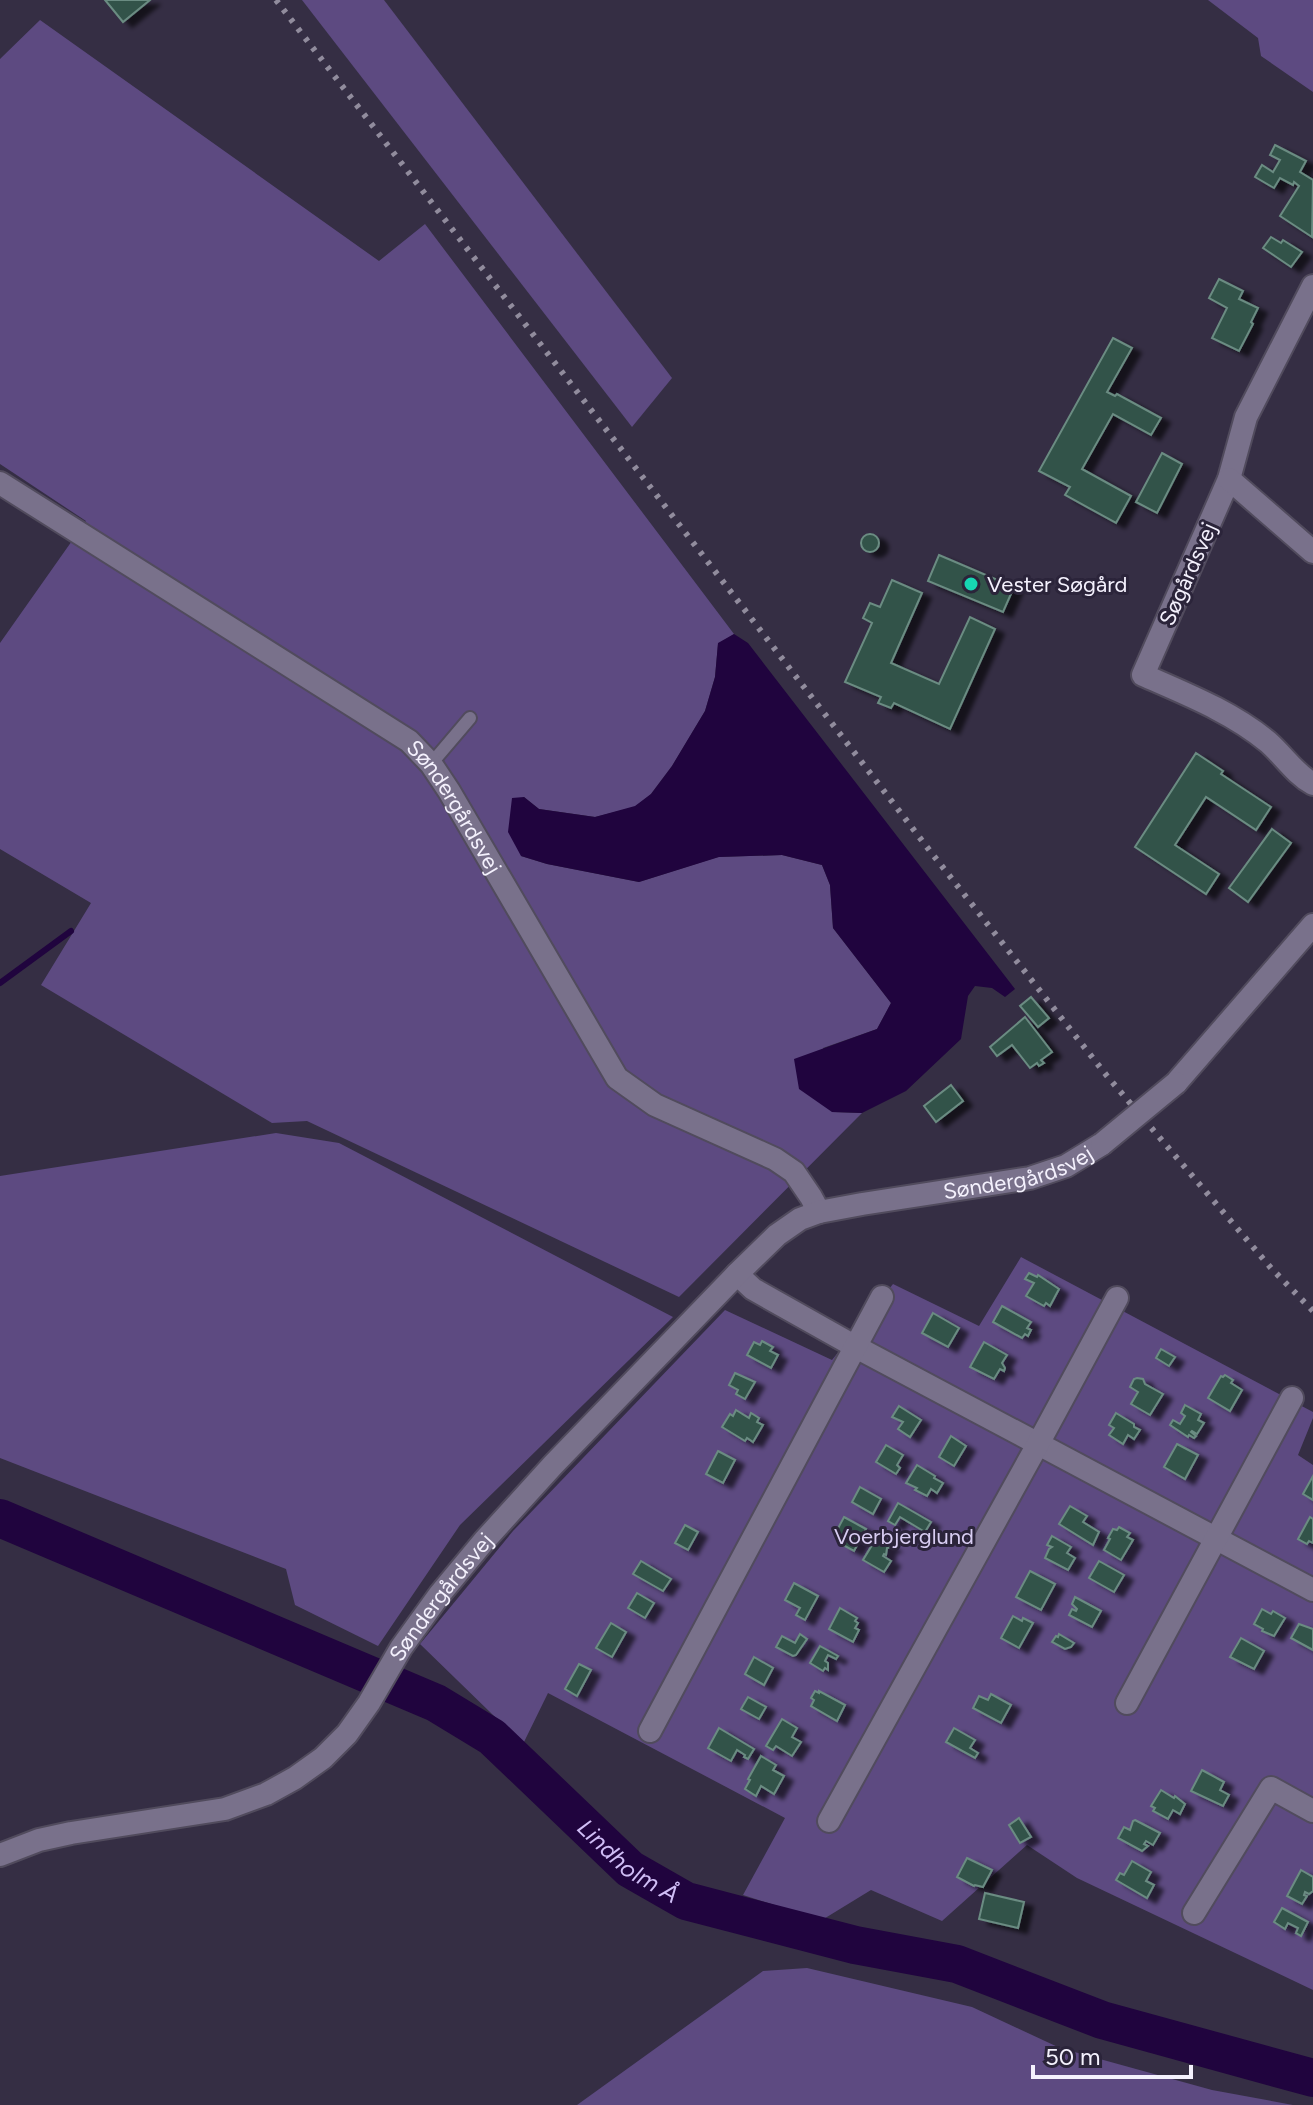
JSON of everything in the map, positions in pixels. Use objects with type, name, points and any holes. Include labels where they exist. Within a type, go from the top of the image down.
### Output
[{"type":"street","name":"Søgårdsvej","points":[[1313,286],[1246,417],[1229,479],[1143,675],[1225,713],[1268,743],[1302,778],[1313,784]]},
{"type":"street","points":[[1229,479],[1313,552]]},
{"type":"street","name":"Søndergårdsvej","points":[[0,483],[409,741],[431,764],[449,791],[617,1078],[655,1105],[775,1159],[794,1172],[819,1212]]},
{"type":"street","name":"Søndergårdsvej","points":[[0,1855],[39,1840],[71,1833],[225,1809],[266,1794],[295,1778],[323,1758],[347,1734],[401,1648],[484,1541],[553,1465],[777,1235],[800,1219],[819,1212],[1030,1178],[1066,1166],[1102,1144],[1176,1083],[1313,925]]},
{"type":"street","points":[[737,1274],[753,1289],[856,1347],[1313,1590]]},
{"type":"street","points":[[650,1731],[882,1297]]},
{"type":"street","points":[[829,1821],[1117,1298]]},
{"type":"street","points":[[1127,1703],[1292,1398]]},
{"type":"street","points":[[1194,1913],[1271,1788],[1313,1811]]},
{"type":"lane","points":[[431,764],[470,718]]},
{"type":"green space","points":[[302,0],[384,0],[672,378],[632,427]]},
{"type":"green space","points":[[1208,0],[1313,0],[1313,92],[1261,56],[1258,38]]},
{"type":"green space","points":[[40,20],[379,261],[425,224],[734,634],[718,644],[715,677],[705,711],[672,766],[651,794],[635,807],[595,817],[539,809],[524,797],[521,856],[547,864],[639,882],[718,857],[782,855],[822,865],[830,885],[833,928],[891,1003],[877,1029],[823,1048],[832,1112],[862,1113],[679,1297],[307,1121],[272,1123],[41,985],[91,903],[0,849],[0,643],[86,521],[0,464],[0,59]]},
{"type":"green space","points":[[276,1133],[339,1143],[673,1317],[460,1525],[378,1646],[295,1605],[286,1569],[0,1458],[0,1176]]},
{"type":"green space","name":"Voerbjerglund","points":[[1021,1257],[1313,1412],[1298,1455],[1313,1465],[1313,1990],[1077,1878],[1027,1845],[942,1921],[871,1890],[822,1920],[743,1895],[785,1818],[548,1693],[523,1744],[420,1644],[513,1531],[725,1310],[832,1360],[893,1284],[979,1326]]},
{"type":"green space","points":[[807,1968],[972,2007],[1060,2048],[1212,2090],[1293,2105],[577,2105],[763,1971]]},
{"type":"shaded area","points":[[734,634],[748,643],[1015,989],[1005,997],[992,988],[975,986],[968,996],[961,1039],[906,1091],[862,1113],[832,1112],[799,1089],[794,1059],[877,1029],[891,1003],[833,928],[830,885],[822,865],[782,855],[719,857],[639,882],[521,856],[508,832],[512,798],[524,797],[539,809],[595,817],[635,806],[651,794],[705,711],[715,677],[718,643]]},
{"type":"building","points":[[105,0],[150,0],[123,22]]},
{"type":"building","points":[[1275,145],[1306,161],[1300,172],[1313,180],[1312,237],[1280,216],[1299,186],[1280,178],[1274,188],[1255,177],[1262,165],[1273,172],[1280,160],[1270,155]]},
{"type":"building","points":[[1271,237],[1281,243],[1283,240],[1302,252],[1291,267],[1263,248]]},
{"type":"building","points":[[1219,279],[1243,291],[1239,299],[1258,308],[1239,351],[1212,338],[1227,308],[1209,298]]},
{"type":"building","points":[[1113,338],[1132,348],[1107,392],[1117,394],[1161,418],[1151,435],[1113,414],[1082,469],[1131,496],[1116,523],[1065,495],[1070,487],[1039,471]]},
{"type":"building","points":[[1162,453],[1182,464],[1157,513],[1136,502]]},
{"type":"building","points":[[870,534],[879,543],[870,552],[861,543]]},
{"type":"building","name":"Vester Søgård","points":[[939,555],[1014,587],[1003,612],[928,581]]},
{"type":"building","points":[[892,580],[922,593],[891,663],[939,684],[970,617],[995,629],[950,729],[894,703],[891,708],[878,703],[881,697],[845,682],[872,623],[863,618],[870,603],[880,607]]},
{"type":"building","points":[[1196,753],[1223,771],[1221,774],[1271,807],[1256,830],[1206,797],[1175,845],[1219,874],[1206,894],[1135,847]]},
{"type":"building","points":[[1272,829],[1291,843],[1248,902],[1229,888]]},
{"type":"building","points":[[1031,997],[1049,1018],[1038,1027],[1020,1006]]},
{"type":"building","points":[[1025,1017],[1052,1052],[1041,1060],[1044,1063],[1030,1068],[1012,1045],[997,1056],[990,1047]]},
{"type":"building","points":[[951,1085],[963,1101],[936,1122],[924,1106]]},
{"type":"building","points":[[1029,1273],[1038,1275],[1059,1289],[1050,1306],[1026,1296],[1034,1283],[1025,1279]]},
{"type":"building","points":[[1002,1306],[1031,1322],[1027,1328],[1031,1330],[1028,1336],[1025,1334],[1022,1338],[993,1322]]},
{"type":"building","points":[[933,1313],[959,1328],[948,1347],[922,1333]]},
{"type":"building","points":[[762,1341],[773,1347],[770,1351],[778,1355],[771,1368],[747,1355],[754,1342],[760,1345]]},
{"type":"building","points":[[984,1342],[1007,1355],[1002,1363],[1004,1371],[1000,1369],[994,1379],[970,1367]]},
{"type":"building","points":[[1161,1349],[1175,1357],[1169,1366],[1156,1358]]},
{"type":"building","points":[[735,1373],[755,1382],[745,1399],[729,1385]]},
{"type":"building","points":[[1225,1375],[1242,1390],[1230,1411],[1208,1398],[1221,1376]]},
{"type":"building","points":[[1137,1378],[1163,1394],[1150,1415],[1131,1404],[1138,1392],[1130,1387]]},
{"type":"building","points":[[1185,1405],[1201,1414],[1198,1420],[1204,1423],[1197,1434],[1191,1432],[1196,1436],[1194,1438],[1170,1425],[1173,1420],[1180,1424],[1185,1416],[1181,1413]]},
{"type":"building","points":[[899,1406],[921,1420],[910,1437],[898,1429],[903,1422],[892,1417]]},
{"type":"building","points":[[736,1410],[749,1418],[751,1413],[763,1425],[753,1442],[747,1438],[745,1441],[722,1427]]},
{"type":"building","points":[[1116,1413],[1140,1430],[1134,1439],[1128,1435],[1123,1444],[1109,1435],[1114,1428],[1109,1425]]},
{"type":"building","points":[[951,1436],[966,1446],[954,1466],[939,1457]]},
{"type":"building","points":[[1177,1444],[1198,1455],[1185,1479],[1164,1467]]},
{"type":"building","points":[[886,1445],[903,1455],[896,1474],[876,1462]]},
{"type":"building","points":[[718,1451],[735,1460],[723,1483],[706,1474]]},
{"type":"building","points":[[917,1465],[943,1483],[937,1493],[931,1489],[927,1496],[906,1483]]},
{"type":"building","points":[[1313,1476],[1313,1500],[1303,1494]]},
{"type":"building","points":[[860,1487],[881,1499],[873,1514],[852,1502]]},
{"type":"building","points":[[898,1503],[931,1522],[925,1532],[900,1517],[895,1525],[888,1521]]},
{"type":"building","points":[[1070,1506],[1087,1516],[1083,1522],[1099,1532],[1093,1545],[1059,1524]]},
{"type":"building","points":[[844,1517],[866,1529],[854,1551],[843,1545],[846,1540],[835,1534]]},
{"type":"building","points":[[1310,1517],[1313,1519],[1313,1543],[1309,1541],[1307,1544],[1298,1539]]},
{"type":"building","points":[[685,1525],[698,1532],[688,1550],[675,1543]]},
{"type":"building","points":[[1119,1527],[1130,1533],[1127,1537],[1133,1540],[1121,1560],[1104,1550],[1113,1529]]},
{"type":"building","points":[[1052,1536],[1071,1547],[1067,1553],[1075,1558],[1068,1570],[1045,1558],[1052,1547],[1047,1545]]},
{"type":"building","points":[[877,1537],[892,1547],[887,1548],[883,1556],[891,1561],[884,1572],[863,1560]]},
{"type":"building","points":[[641,1561],[671,1579],[663,1591],[633,1574]]},
{"type":"building","points":[[1099,1561],[1124,1575],[1114,1592],[1089,1578]]},
{"type":"building","points":[[1030,1571],[1055,1584],[1041,1610],[1016,1597]]},
{"type":"building","points":[[794,1583],[818,1596],[805,1620],[796,1615],[800,1608],[785,1600]]},
{"type":"building","points":[[637,1593],[654,1603],[645,1618],[628,1608]]},
{"type":"building","points":[[1075,1597],[1101,1611],[1092,1627],[1069,1615],[1072,1609],[1077,1609],[1072,1604]]},
{"type":"building","points":[[840,1608],[857,1618],[855,1628],[859,1630],[853,1642],[829,1629]]},
{"type":"building","points":[[1262,1609],[1285,1618],[1274,1636],[1254,1624]]},
{"type":"building","points":[[1013,1616],[1033,1623],[1019,1648],[1001,1638]]},
{"type":"building","points":[[611,1623],[626,1632],[612,1657],[596,1648]]},
{"type":"building","points":[[1299,1624],[1313,1629],[1313,1650],[1291,1638]]},
{"type":"building","points":[[800,1634],[807,1639],[796,1655],[776,1647],[782,1636],[795,1643]]},
{"type":"building","points":[[1059,1634],[1074,1643],[1071,1647],[1065,1649],[1052,1642]]},
{"type":"building","points":[[1241,1638],[1264,1651],[1254,1669],[1230,1657]]},
{"type":"building","points":[[820,1646],[838,1656],[836,1659],[828,1655],[825,1661],[828,1670],[825,1668],[823,1671],[810,1663]]},
{"type":"building","points":[[754,1657],[773,1668],[764,1685],[745,1674]]},
{"type":"building","points":[[579,1664],[591,1670],[577,1696],[565,1689]]},
{"type":"building","points":[[815,1691],[845,1705],[837,1721],[811,1706]]},
{"type":"building","points":[[991,1694],[1011,1705],[1001,1723],[973,1708],[979,1696],[988,1700]]},
{"type":"building","points":[[748,1697],[766,1707],[759,1719],[741,1709]]},
{"type":"building","points":[[782,1719],[797,1728],[792,1737],[801,1742],[792,1756],[776,1746],[773,1750],[766,1746]]},
{"type":"building","points":[[719,1728],[754,1749],[748,1759],[737,1750],[731,1761],[708,1748]]},
{"type":"building","points":[[954,1728],[975,1740],[970,1748],[978,1753],[975,1758],[946,1742]]},
{"type":"building","points":[[761,1756],[776,1765],[773,1770],[784,1776],[774,1794],[761,1786],[756,1796],[745,1789]]},
{"type":"building","points":[[1202,1770],[1224,1782],[1220,1790],[1229,1795],[1223,1806],[1191,1791]]},
{"type":"building","points":[[1161,1790],[1185,1804],[1180,1814],[1173,1810],[1168,1819],[1153,1811],[1155,1808],[1151,1806]]},
{"type":"building","points":[[1019,1818],[1031,1837],[1020,1843],[1009,1825]]},
{"type":"building","points":[[1135,1820],[1160,1833],[1153,1845],[1146,1841],[1144,1844],[1148,1846],[1142,1851],[1118,1838],[1124,1827],[1130,1830]]},
{"type":"building","points":[[967,1858],[992,1870],[983,1887],[957,1877]]},
{"type":"building","points":[[1132,1861],[1151,1872],[1146,1881],[1154,1885],[1147,1898],[1116,1880],[1120,1873],[1124,1875]]},
{"type":"building","points":[[1301,1870],[1313,1877],[1313,1891],[1309,1894],[1305,1892],[1307,1896],[1302,1904],[1287,1896]]},
{"type":"building","points":[[985,1893],[1024,1902],[1018,1928],[979,1919]]},
{"type":"building","points":[[1282,1908],[1308,1922],[1301,1936],[1296,1933],[1298,1928],[1288,1923],[1285,1929],[1274,1922]]},
{"type":"waterway","points":[[0,983],[71,931]]},
{"type":"waterway","name":"Lindholm Å","points":[[0,1518],[436,1703],[492,1737],[630,1869],[686,1901],[855,1945],[957,1964],[1102,2020],[1313,2078]]},
{"type":"railway","points":[[276,0],[930,851],[1107,1076],[1271,1268],[1313,1311]]},
{"type":"place","name":"Vester Søgård","points":[[971,584]]}]
